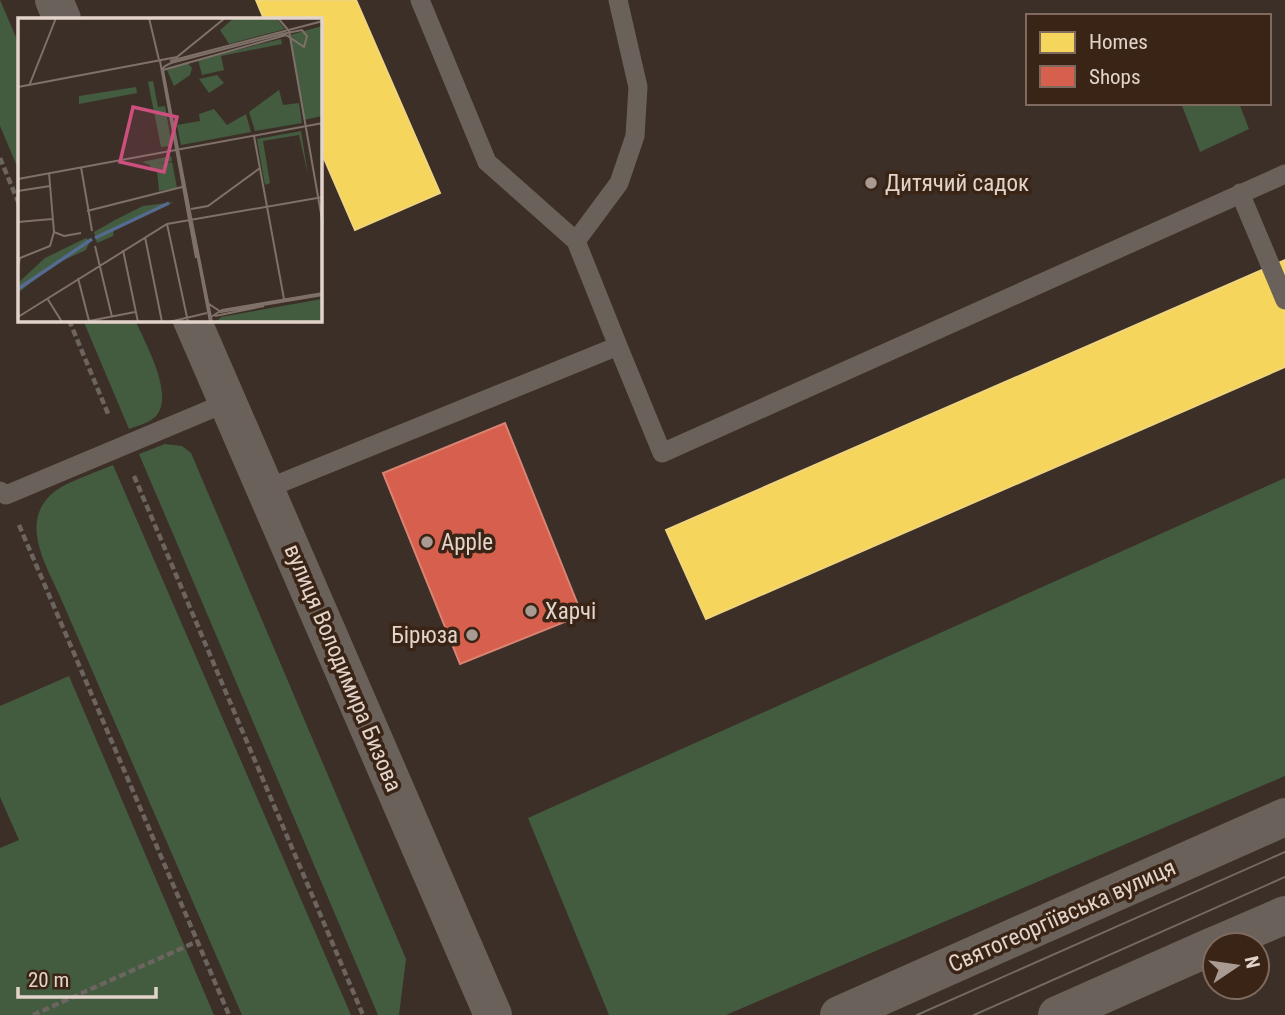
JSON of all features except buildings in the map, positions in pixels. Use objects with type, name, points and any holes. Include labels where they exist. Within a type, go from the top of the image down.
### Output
[{"type":"street","points":[[54,0],[62,18]]},
{"type":"street","name":"вулиця Володимира Бизова","points":[[193,322],[493,1015]]},
{"type":"street","name":"Святогеоргіївська вулиця","points":[[839,1015],[1285,817]]},
{"type":"street","points":[[1248,931],[1285,915]]},
{"type":"street","points":[[1057,1015],[1201,951]]},
{"type":"lane","points":[[420,0],[486,162],[576,241],[662,453],[1285,174]]},
{"type":"lane","points":[[576,241],[619,183],[635,136],[638,87],[618,0]]},
{"type":"lane","points":[[1240,193],[1285,300]]},
{"type":"lane","points":[[266,489],[618,346]]},
{"type":"lane","points":[[3,493],[228,401]]},
{"type":"path","points":[[0,158],[18,202]]},
{"type":"path","points":[[70,322],[363,1015]]},
{"type":"path","points":[[3,493],[229,1015]]},
{"type":"path","points":[[33,1015],[198,941]]},
{"type":"green space","points":[[0,0],[18,42],[18,169],[0,126]]},
{"type":"green space","points":[[1182,105],[1240,105],[1249,129],[1200,152]]},
{"type":"green space","points":[[84,322],[136,322],[157,370],[162,397],[160,409],[152,420],[129,429]]},
{"type":"green space","points":[[165,444],[182,446],[191,453],[406,959],[399,1015],[378,1015],[139,454]]},
{"type":"green space","points":[[113,465],[351,1015],[242,1015],[50,574],[39,545],[37,531],[43,504],[59,488]]},
{"type":"green space","points":[[1285,478],[1285,776],[726,1015],[609,1015],[528,818]]},
{"type":"green space","points":[[69,676],[214,1015],[0,1015],[0,848],[19,840],[0,797],[0,706]]},
{"type":"tram line","points":[[917,1015],[1285,852]]},
{"type":"tram line","points":[[974,1015],[1285,877]]},
{"type":"place","name":"Дитячий садок","points":[[871,183]]},
{"type":"place","name":"Apple","points":[[427,542]]},
{"type":"place","name":"Харчі","points":[[531,611]]},
{"type":"place","name":"Бірюза","points":[[472,635]]}]
